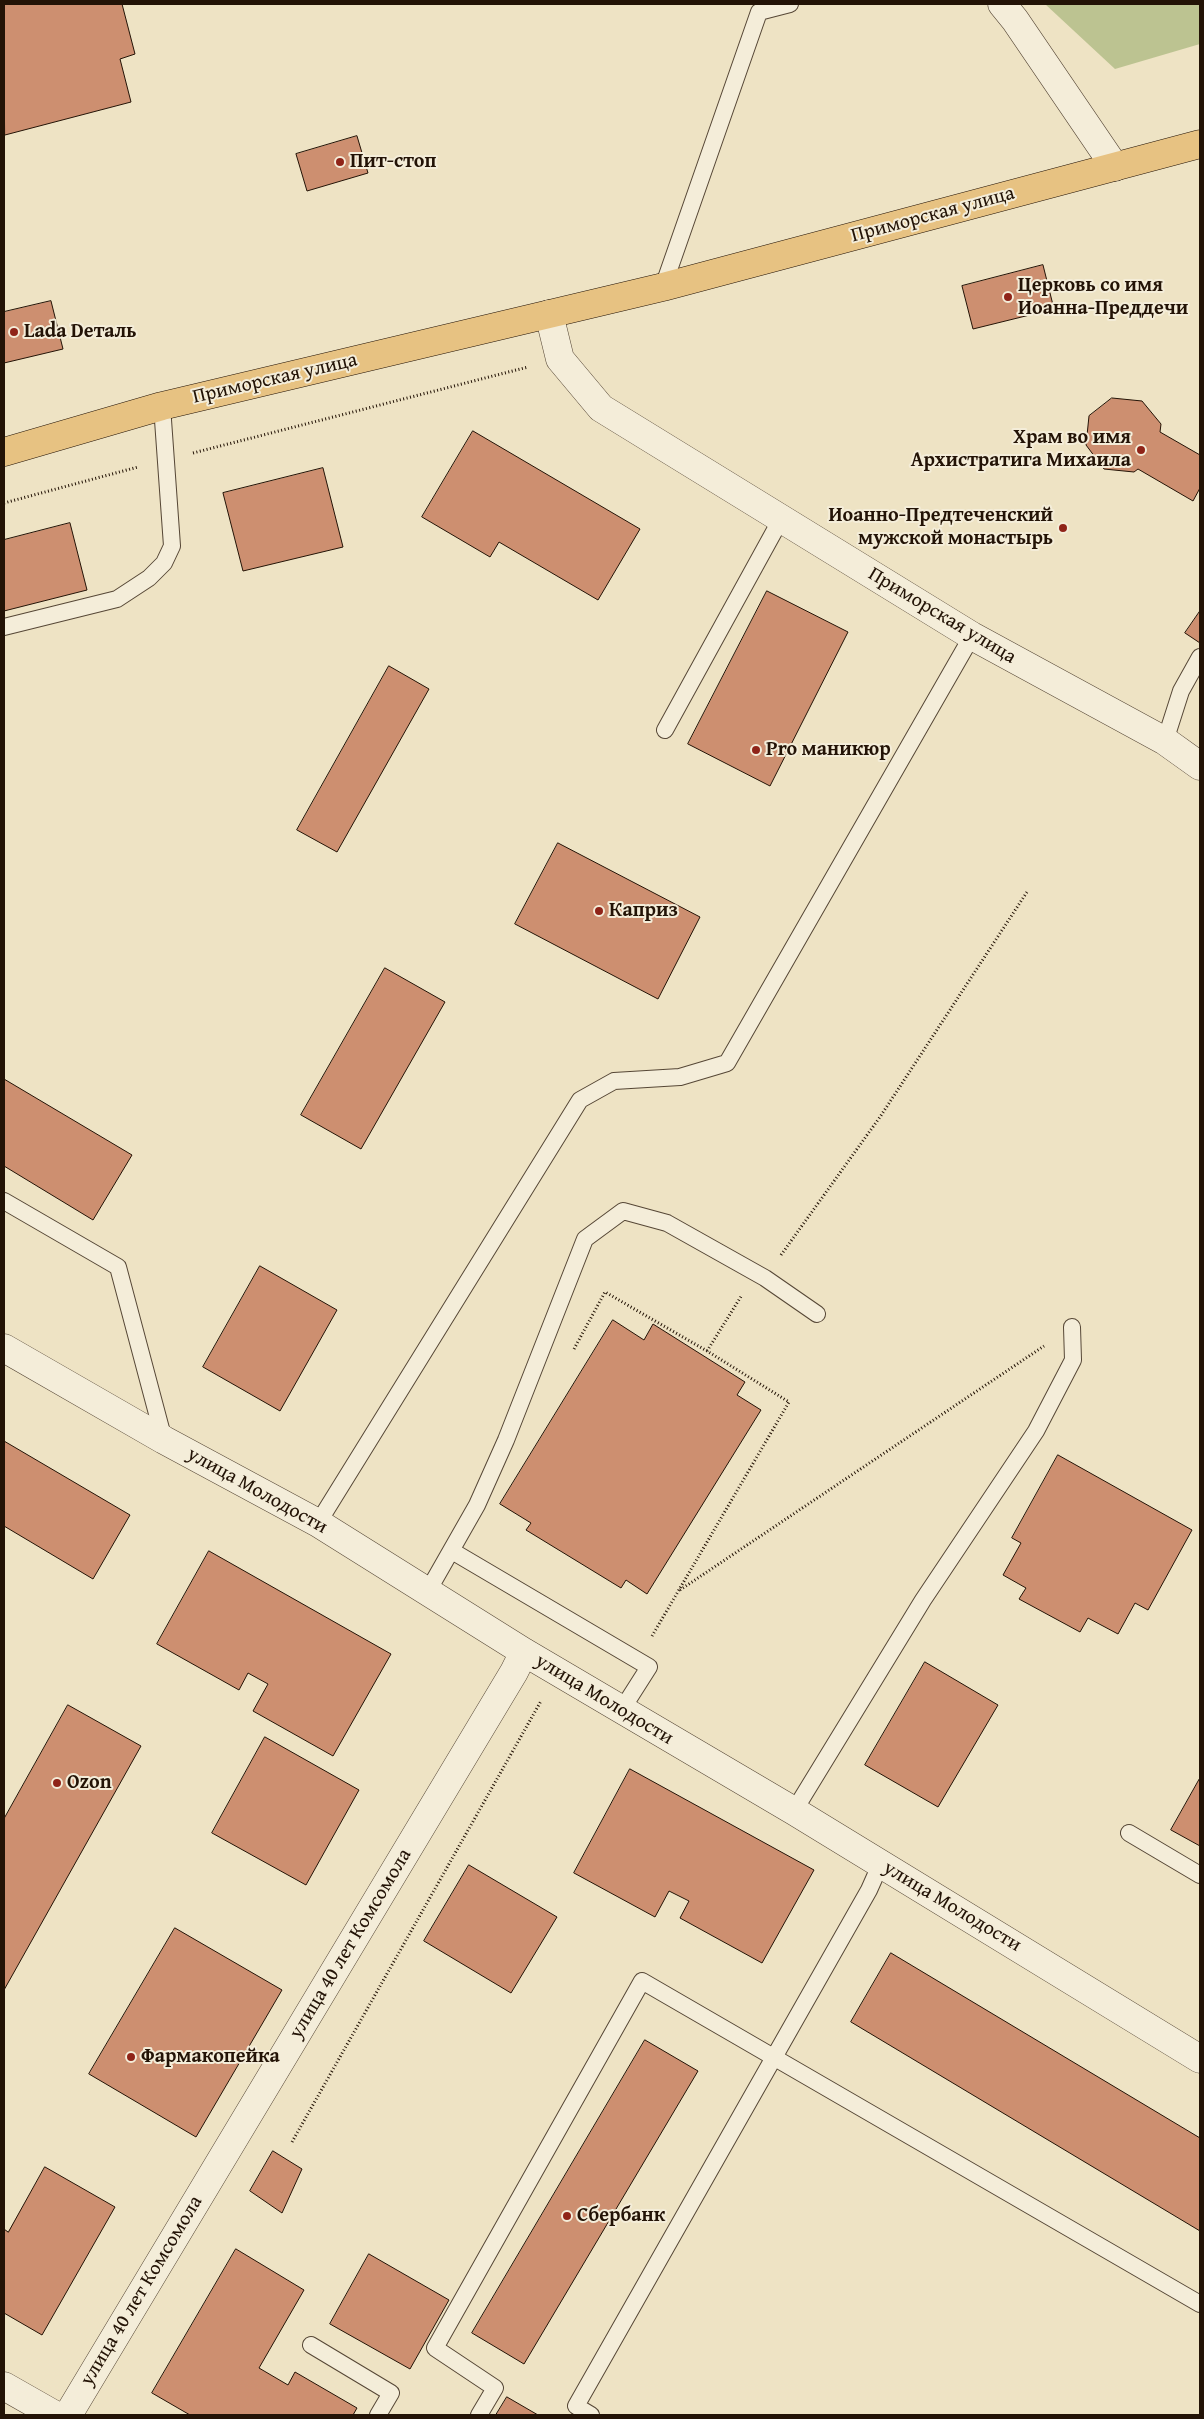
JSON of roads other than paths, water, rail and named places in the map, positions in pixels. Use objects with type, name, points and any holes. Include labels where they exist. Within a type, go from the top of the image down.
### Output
[{"type":"highway","name":"Приморская улица","points":[[4,452],[162,406],[662,287],[1200,144]]},
{"type":"street","points":[[1002,4],[1021,28],[1114,167]]},
{"type":"street","name":"Приморская улица","points":[[549,314],[560,359],[601,408],[972,636],[1165,741],[1200,766]]},
{"type":"street","name":"улица Молодости","points":[[4,1348],[164,1440],[318,1523],[621,1711],[881,1863],[1200,2059]]},
{"type":"street","name":"улица 40 лет Комсомола","points":[[68,2415],[514,1672],[524,1652]]},
{"type":"street","points":[[4,2386],[55,2415]]},
{"type":"lane","points":[[662,287],[759,12],[790,4]]},
{"type":"lane","points":[[4,627],[116,599],[149,578],[164,563],[172,546],[162,406]]},
{"type":"lane","points":[[665,730],[781,520]]},
{"type":"lane","points":[[318,1523],[580,1100],[614,1081],[680,1077],[727,1063],[972,636]]},
{"type":"lane","points":[[1165,741],[1182,691],[1200,657]]},
{"type":"lane","points":[[4,1201],[118,1267],[164,1440]]},
{"type":"lane","points":[[428,1592],[477,1505],[506,1440],[585,1239],[623,1211],[667,1223],[765,1278],[817,1314]]},
{"type":"lane","points":[[794,1811],[923,1600],[1036,1431],[1073,1360],[1072,1327]]},
{"type":"lane","points":[[452,1551],[649,1667],[621,1711]]},
{"type":"lane","points":[[1129,1833],[1200,1874]]},
{"type":"lane","points":[[591,2415],[576,2406],[869,1890],[881,1863]]},
{"type":"lane","points":[[479,2415],[495,2388],[434,2348],[642,1981],[775,2056],[1200,2304]]},
{"type":"lane","points":[[312,2345],[391,2393],[378,2415]]},
{"type":"place","name":"Пит-стоп","points":[[340,162]]},
{"type":"place","name":"Церковь со имя Иоанна-Преддечи","points":[[1008,297]]},
{"type":"place","name":"Lada Dеталь","points":[[14,332]]},
{"type":"place","name":"Храм во имя Архистратига Михаила","points":[[1141,450]]},
{"type":"place","name":"Иоанно-Предтеченский мужской монастырь","points":[[1063,528]]},
{"type":"place","name":"Pro маникюр","points":[[756,750]]},
{"type":"place","name":"Каприз","points":[[599,911]]},
{"type":"place","name":"Ozon","points":[[57,1783]]},
{"type":"place","name":"Фармакопейка","points":[[131,2057]]},
{"type":"place","name":"Сбербанк","points":[[567,2216]]}]
